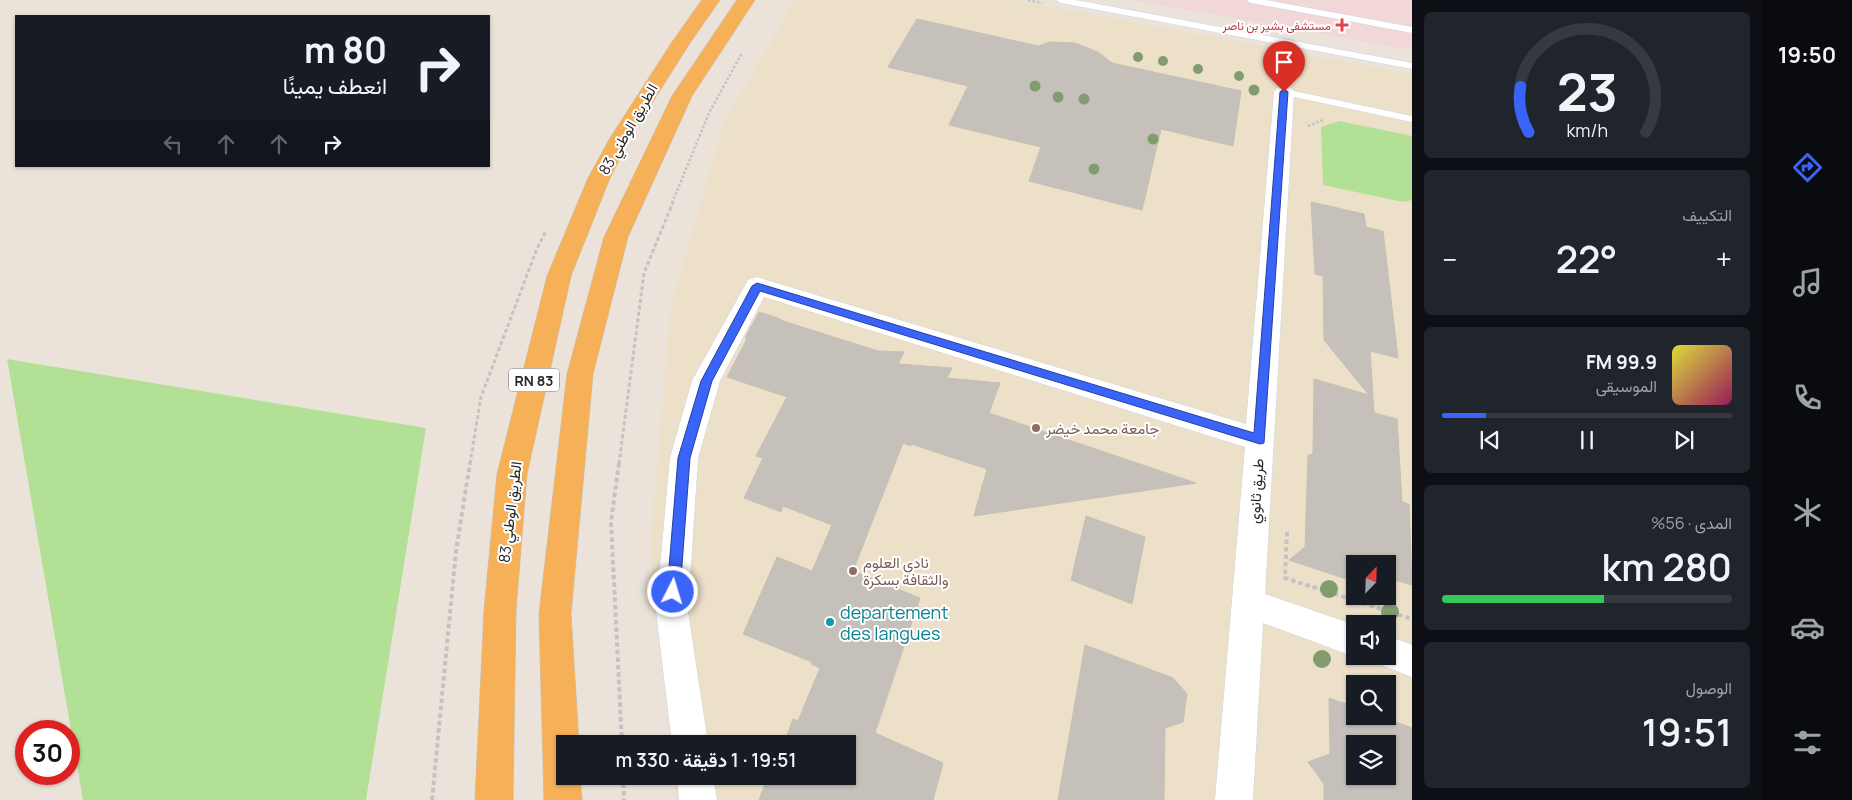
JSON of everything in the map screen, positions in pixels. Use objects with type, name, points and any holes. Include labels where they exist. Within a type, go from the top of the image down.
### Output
[{"type":"highway","name":"الطريق الوطني 83","points":[[494,800],[500,610],[512,474],[559,276],[599,178],[620,138],[676,50],[711,0]]},
{"type":"highway","name":"الطريق الوطني 83","points":[[563,800],[555,614],[580,374],[616,237],[682,96],[746,0]]},
{"type":"street","name":"طريق ثانوي","points":[[1234,800],[1284,92]]},
{"type":"street","points":[[689,735],[672,611],[684,458],[706,381],[757,286],[1260,440]]},
{"type":"street","points":[[1248,603],[1346,638]]},
{"type":"street","points":[[1396,655],[1412,661]]},
{"type":"street","points":[[696,785],[698,800]]},
{"type":"lane","points":[[1061,0],[1412,66]]},
{"type":"lane","points":[[1251,0],[1412,30]]},
{"type":"lane","points":[[1284,92],[1412,119]]},
{"type":"path","points":[[622,735],[611,522],[644,273],[709,113],[742,52]]},
{"type":"path","points":[[1301,128],[1325,119]]},
{"type":"path","points":[[1287,528],[1285,578],[1412,619]]},
{"type":"path","points":[[623,785],[624,800]]},
{"type":"shaded area","name":"جامعة محمد خيضر","points":[[795,0],[1013,0],[1412,74],[1412,800],[677,800],[675,785],[856,785],[856,735],[670,735],[650,549],[671,306],[724,123]]},
{"type":"shaded area","name":"مستشفى بشير بن ناصر","points":[[1131,0],[1412,0],[1412,50]]},
{"type":"green space","points":[[1339,121],[1412,136],[1412,200],[1403,202],[1323,185],[1321,127]]},
{"type":"green space","points":[[7,359],[426,428],[366,800],[83,800],[80,783],[80,720],[69,720]]},
{"type":"building","points":[[917,19],[1038,46],[1050,42],[1075,43],[1098,52],[1112,63],[1241,91],[1233,146],[1161,129],[1142,210],[1029,181],[1041,147],[949,125],[968,86],[888,67]]},
{"type":"building","points":[[1311,202],[1364,214],[1366,227],[1383,231],[1398,358],[1370,351],[1374,413],[1397,419],[1402,502],[1409,504],[1412,585],[1396,580],[1396,555],[1346,555],[1346,579],[1289,560],[1305,547],[1308,455],[1313,454],[1314,379],[1369,395],[1324,340],[1323,276],[1315,274]]},
{"type":"building","points":[[759,312],[878,351],[904,352],[898,364],[952,368],[947,378],[1000,383],[989,413],[1196,483],[974,516],[987,469],[903,443],[853,571],[920,598],[875,733],[943,763],[933,800],[759,800],[765,785],[856,785],[856,735],[787,735],[793,719],[798,721],[820,668],[811,664],[812,662],[743,634],[777,557],[812,571],[832,525],[783,506],[781,512],[744,498],[763,458],[756,456],[787,397],[727,377],[747,339],[745,338]]},
{"type":"building","points":[[1086,516],[1145,537],[1132,604],[1071,580]]},
{"type":"building","points":[[1085,645],[1173,678],[1187,694],[1183,722],[1165,728],[1164,800],[1058,800]]},
{"type":"building","points":[[1329,698],[1346,704],[1346,725],[1396,725],[1396,722],[1412,728],[1412,800],[1324,800],[1324,784],[1308,762],[1330,754]]},
{"type":"place","name":"مستشفى بشير بن ناصر","points":[[1342,25]]},
{"type":"place","name":"جامعة محمد خيضر","points":[[1036,428]]},
{"type":"place","name":"نادي العلوم والثقافة بسكرة","points":[[853,571]]},
{"type":"place","name":"departement des langues","points":[[830,622]]},
{"type":"route","points":[[673,592],[684,458],[706,381],[757,286],[1260,440],[1284,92]]}]
